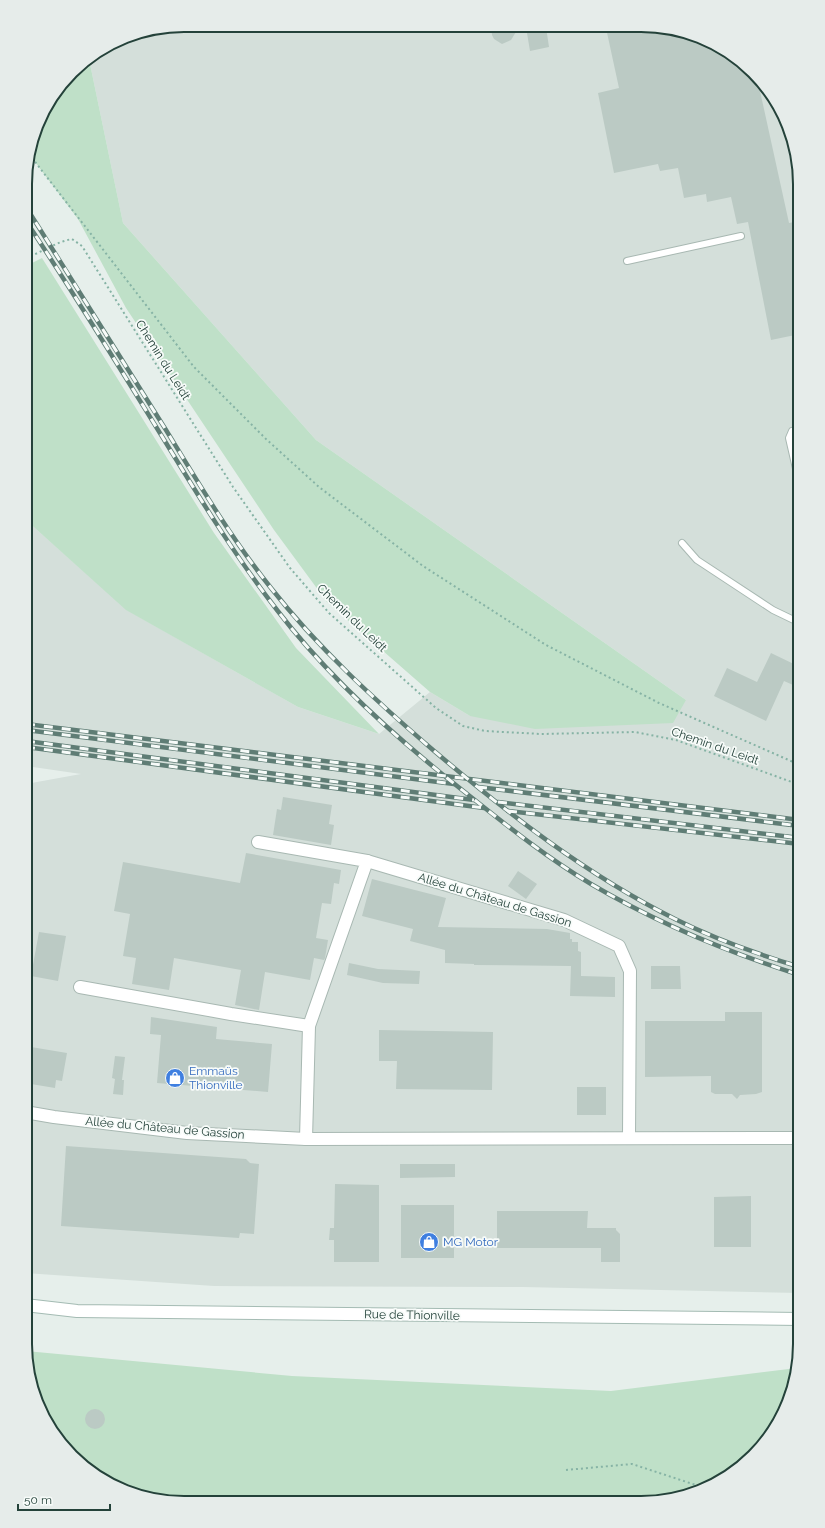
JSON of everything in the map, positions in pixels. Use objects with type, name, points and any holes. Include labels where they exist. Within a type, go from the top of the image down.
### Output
[{"type":"street","name":"Allée du Château de Gassion","points":[[258,842],[367,861],[564,920],[619,946],[630,970],[629,1138]]},
{"type":"street","points":[[306,1139],[309,1026],[367,861]]},
{"type":"street","points":[[80,987],[231,1014],[309,1026]]},
{"type":"street","name":"Allée du Château de Gassion","points":[[32,1113],[187,1132],[306,1139],[793,1138]]},
{"type":"street","name":"Rue de Thionville","points":[[32,1305],[77,1311],[793,1319]]},
{"type":"lane","points":[[627,261],[741,236]]},
{"type":"lane","points":[[793,431],[789,438],[793,455]]},
{"type":"lane","points":[[682,544],[697,560],[773,610],[793,620]]},
{"type":"path","points":[[34,160],[194,367],[266,439],[319,487],[423,566],[546,645],[659,703],[793,762]]},
{"type":"path","name":"Chemin du Leidt","points":[[32,256],[62,241],[72,239],[82,246],[233,487],[290,568],[329,613],[436,708],[463,726],[502,733],[541,734],[635,732],[676,740],[793,782]]},
{"type":"path","points":[[566,1470],[632,1464],[696,1485]]},
{"type":"shaded area","points":[[164,33],[661,33],[690,40],[717,52],[733,63],[755,84],[773,108],[785,135],[793,174],[793,1293],[523,1287],[214,1286],[32,1273],[32,783],[81,774],[32,767],[32,525],[127,610],[298,707],[379,734],[430,692],[470,716],[686,700],[316,440],[123,223],[90,65],[108,52],[135,40]]},
{"type":"green space","points":[[90,65],[123,223],[316,440],[686,700],[673,723],[535,729],[470,716],[430,692],[327,602],[274,530],[126,308],[78,219],[34,160],[40,135],[52,108],[70,84]]},
{"type":"green space","points":[[42,258],[214,533],[296,648],[379,734],[298,707],[126,610],[32,525],[32,263]]},
{"type":"green space","points":[[32,1352],[292,1376],[611,1391],[791,1369],[785,1393],[773,1420],[762,1436],[741,1458],[717,1476],[690,1488],[661,1495],[174,1496],[135,1488],[108,1476],[92,1465],[70,1444],[52,1420],[40,1393],[33,1364]]},
{"type":"building","points":[[492,32],[516,32],[511,40],[502,44],[494,39]]},
{"type":"building","points":[[527,32],[547,32],[549,47],[530,51]]},
{"type":"building","points":[[607,32],[651,32],[690,40],[717,52],[733,63],[761,91],[789,223],[793,222],[793,335],[771,340],[748,222],[737,224],[731,197],[707,202],[706,194],[684,198],[678,168],[660,171],[658,164],[614,173],[598,93],[619,88]]},
{"type":"building","points":[[771,653],[793,664],[793,685],[784,681],[766,721],[714,696],[727,668],[757,682]]},
{"type":"building","points":[[283,797],[332,805],[329,824],[334,825],[331,845],[273,835],[277,809],[281,810]]},
{"type":"building","points":[[246,853],[341,870],[339,884],[334,883],[331,904],[322,903],[316,938],[328,940],[324,960],[314,958],[310,980],[265,972],[259,1010],[235,1005],[241,970],[174,958],[169,990],[132,984],[136,958],[123,956],[130,914],[114,911],[123,862],[240,883]]},
{"type":"building","points":[[518,871],[537,884],[526,899],[508,886]]},
{"type":"building","points":[[372,879],[446,898],[438,927],[547,929],[570,933],[570,939],[572,939],[572,942],[578,942],[578,951],[581,952],[581,976],[615,977],[615,997],[570,996],[571,966],[474,965],[445,963],[445,950],[410,941],[413,929],[362,916]]},
{"type":"building","points":[[39,932],[66,936],[58,981],[32,976]]},
{"type":"building","points":[[349,963],[378,969],[420,971],[419,984],[383,983],[347,975]]},
{"type":"building","points":[[651,966],[680,966],[681,989],[651,989]]},
{"type":"building","points":[[725,1012],[762,1012],[762,1092],[740,1095],[737,1099],[732,1094],[715,1094],[711,1092],[711,1076],[645,1077],[645,1021],[725,1021]]},
{"type":"building","points":[[151,1017],[217,1027],[216,1039],[272,1044],[268,1092],[157,1083],[161,1035],[150,1034]]},
{"type":"building","points":[[379,1030],[493,1032],[492,1090],[396,1089],[397,1061],[379,1061]]},
{"type":"building","points":[[32,1047],[67,1053],[62,1081],[56,1080],[55,1088],[32,1084]]},
{"type":"building","points":[[115,1056],[125,1057],[122,1080],[124,1080],[123,1095],[113,1094],[115,1079],[112,1078]]},
{"type":"building","points":[[577,1087],[606,1087],[606,1115],[577,1115]]},
{"type":"building","points":[[66,1146],[246,1159],[250,1163],[259,1164],[254,1234],[240,1233],[239,1238],[61,1226]]},
{"type":"building","points":[[400,1164],[455,1164],[455,1177],[400,1178]]},
{"type":"building","points":[[335,1184],[379,1185],[379,1262],[334,1262],[334,1240],[329,1240],[330,1228],[334,1228]]},
{"type":"building","points":[[751,1196],[751,1247],[714,1247],[714,1197]]},
{"type":"building","points":[[401,1205],[454,1205],[454,1258],[401,1258]]},
{"type":"building","points":[[497,1211],[588,1211],[587,1228],[616,1228],[620,1234],[620,1262],[601,1262],[601,1248],[497,1248]]},
{"type":"building","points":[[91,1409],[99,1409],[105,1415],[105,1423],[99,1429],[91,1429],[85,1423],[85,1415]]},
{"type":"railway","points":[[32,217],[203,491],[242,550],[289,610],[348,673],[461,774],[519,820],[579,863],[642,902],[675,919],[736,946],[793,965]]},
{"type":"railway","points":[[32,230],[204,504],[247,569],[296,634],[357,699],[401,740],[447,778],[553,860],[591,884],[641,911],[693,936],[746,957],[793,973]]},
{"type":"railway","points":[[32,725],[793,819]]},
{"type":"railway","points":[[32,731],[454,784]]},
{"type":"railway","points":[[32,742],[474,800]]},
{"type":"railway","points":[[32,748],[484,808]]},
{"type":"railway","points":[[478,787],[793,825]]},
{"type":"railway","points":[[498,802],[793,837]]},
{"type":"railway","points":[[508,811],[793,843]]},
{"type":"place","name":"Emmaüs Thionville","points":[[175,1078]]},
{"type":"place","name":"MG Motor","points":[[429,1242]]}]
